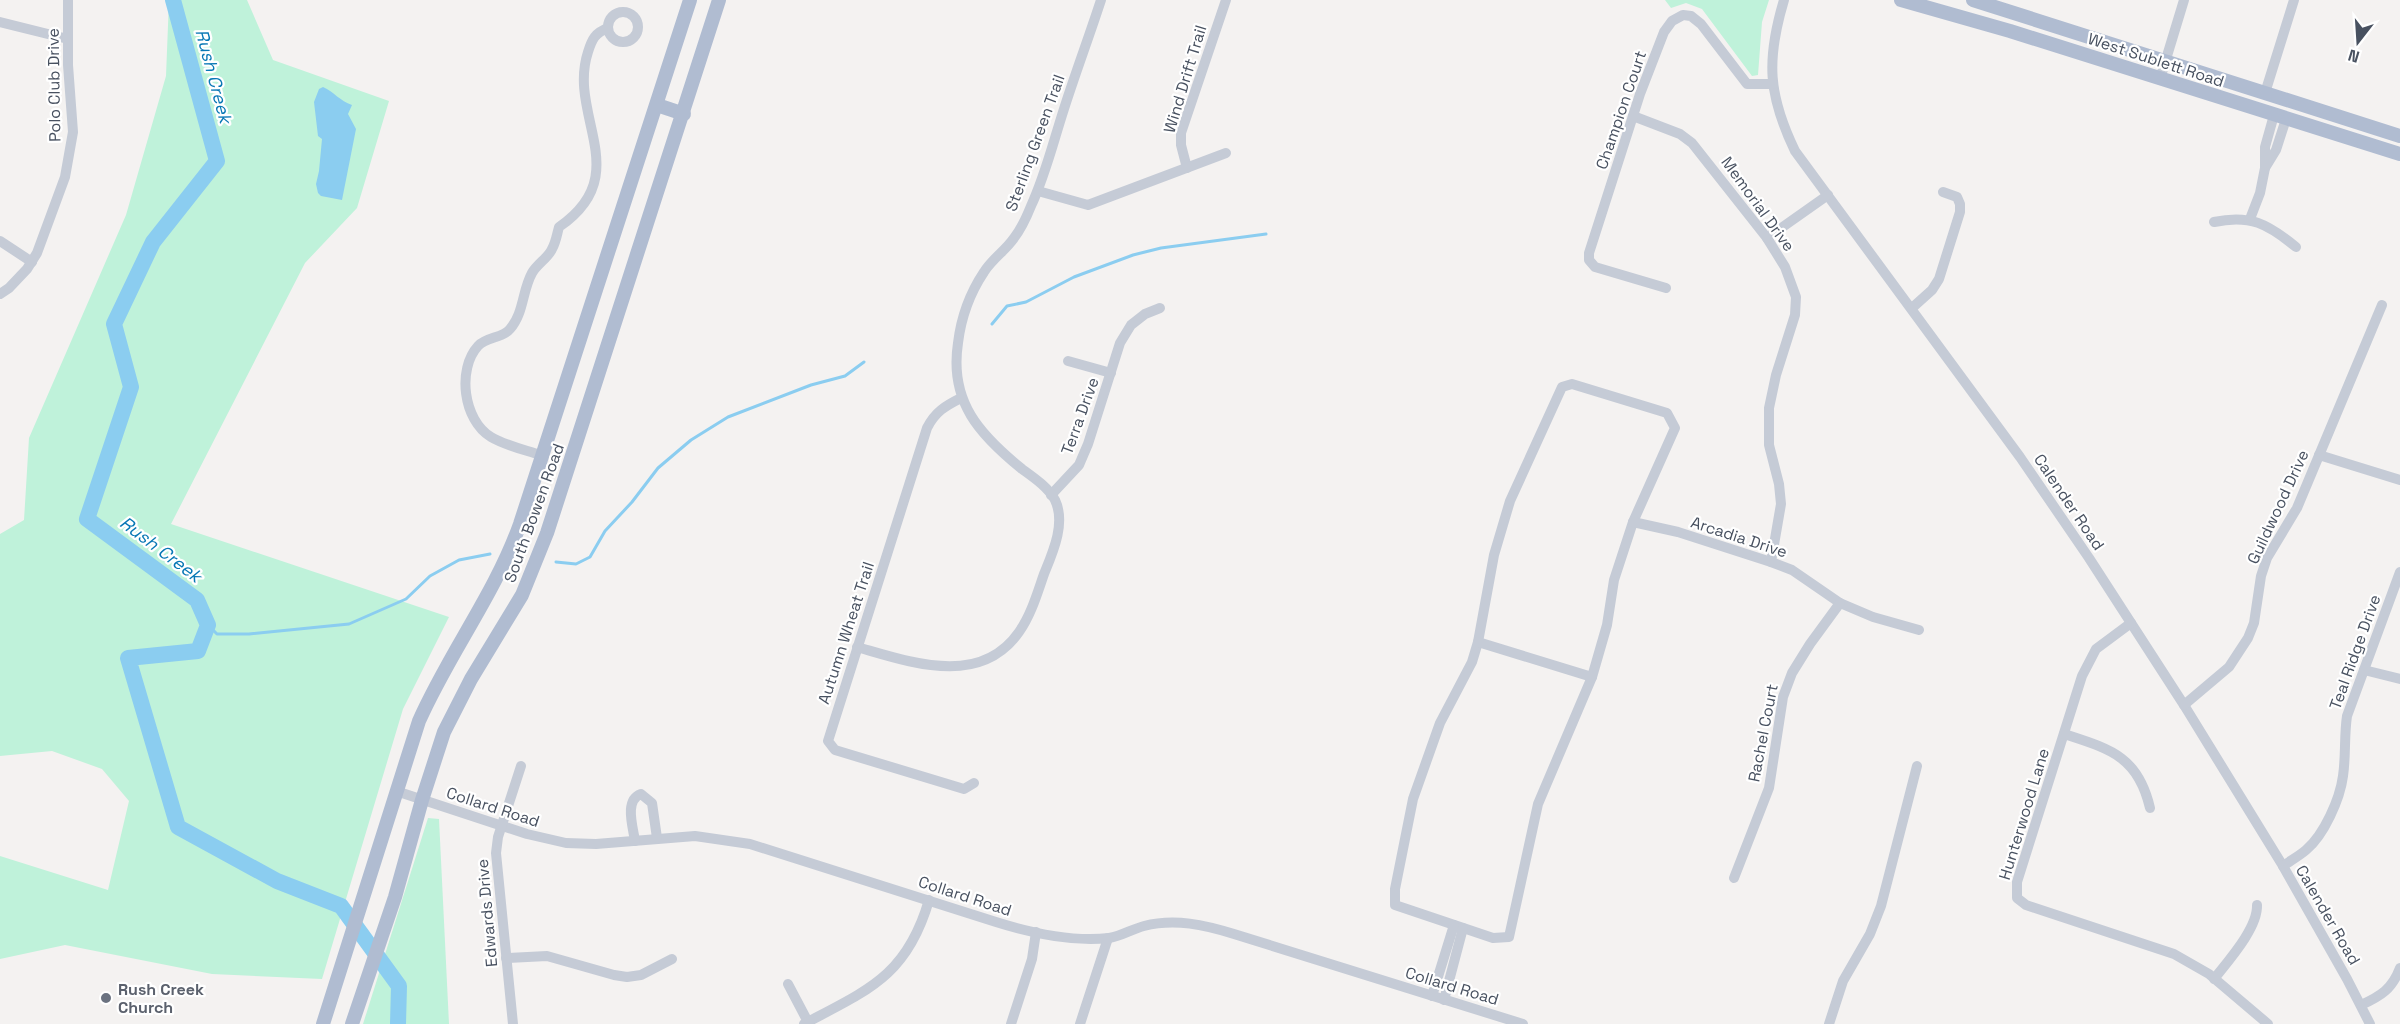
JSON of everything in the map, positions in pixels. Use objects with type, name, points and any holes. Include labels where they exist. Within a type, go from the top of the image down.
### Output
[{"type":"main road","name":"South Bowen Road","points":[[323,1024],[412,739],[431,694],[489,596],[507,560],[543,456],[690,0]]},
{"type":"main road","name":"South Bowen Road","points":[[352,1024],[395,897],[437,751],[452,715],[509,619],[539,556],[684,114],[719,0]]},
{"type":"main road","name":"West Sublett Road","points":[[1901,0],[2400,154]]},
{"type":"main road","name":"West Sublett Road","points":[[1973,0],[2164,63],[2400,136]]},
{"type":"main road","points":[[657,105],[684,114]]},
{"type":"street","name":"Polo Club Drive","points":[[0,294],[15,282],[32,262],[65,177],[72,147],[68,0]]},
{"type":"street","name":"Sterling Green Trail","points":[[1051,495],[1041,483],[986,439],[972,420],[961,398],[958,382],[958,343],[970,295],[985,270],[1015,238],[1038,191],[1101,0]]},
{"type":"street","name":"Wind Drift Trail","points":[[1187,168],[1180,145],[1182,133],[1226,0]]},
{"type":"street","name":"Calender Road","points":[[1784,0],[1772,46],[1773,84],[1785,130],[1795,151],[2020,457],[2131,623],[2283,866],[2370,1024]]},
{"type":"street","points":[[2160,79],[2184,0]]},
{"type":"street","points":[[2265,93],[2294,0]]},
{"type":"street","name":"Champion Court","points":[[1666,288],[1595,267],[1589,260],[1589,253],[1633,116],[1664,32],[1672,21],[1683,15],[1692,16],[1701,24],[1747,84],[1756,86],[1773,84]]},
{"type":"street","points":[[0,22],[68,39]]},
{"type":"street","points":[[543,456],[490,436],[475,421],[467,403],[465,380],[478,345],[508,331],[519,316],[531,275],[540,260],[552,251],[559,227],[574,216],[590,196],[596,171],[596,149],[585,94],[584,64],[592,39],[598,32],[608,28]]},
{"type":"street","name":"Memorial Drive","points":[[1633,116],[1680,134],[1692,143],[1767,238],[1785,267],[1796,297],[1795,315],[1768,408],[1769,445],[1779,484],[1781,504],[1771,562]]},
{"type":"street","points":[[2250,219],[2260,193],[2265,168],[2265,147],[2280,117]]},
{"type":"street","points":[[1038,191],[1088,204],[1226,153]]},
{"type":"street","points":[[1912,308],[1932,290],[1938,279],[1960,212],[1957,197],[1942,192]]},
{"type":"street","points":[[1767,238],[1828,195]]},
{"type":"street","points":[[2214,222],[2233,218],[2250,219],[2280,234],[2296,248]]},
{"type":"street","points":[[0,241],[32,262]]},
{"type":"street","name":"Guildwood Drive","points":[[2184,705],[2229,667],[2248,638],[2254,623],[2267,558],[2296,508],[2382,305]]},
{"type":"street","name":"Terra Drive","points":[[1051,495],[1078,465],[1088,444],[1120,343],[1131,326],[1145,314],[1160,308]]},
{"type":"street","name":"Terra Drive","points":[[1068,361],[1111,373]]},
{"type":"street","points":[[1572,384],[1667,413],[1675,428],[1633,522],[1614,580],[1607,624],[1592,677],[1538,804],[1509,937],[1493,938],[1395,905],[1395,889],[1413,799],[1440,723],[1472,662],[1478,642],[1494,555],[1510,501],[1562,387],[1572,384]]},
{"type":"street","name":"Autumn Wheat Trail","points":[[961,398],[946,405],[933,416],[927,428],[828,741],[835,750],[964,789],[974,783]]},
{"type":"street","points":[[2319,455],[2400,480]]},
{"type":"street","points":[[856,647],[906,661],[947,668],[981,662],[1001,651],[1019,632],[1030,614],[1055,546],[1059,512],[1051,495]]},
{"type":"street","name":"Arcadia Drive","points":[[1633,522],[1678,532],[1771,562],[1792,570],[1840,603],[1873,617],[1919,630]]},
{"type":"street","name":"Teal Ridge Drive","points":[[2283,866],[2307,849],[2330,815],[2340,793],[2347,716],[2400,572]]},
{"type":"street","name":"Rachel Court","points":[[1734,878],[1768,788],[1783,697],[1791,673],[1809,644],[1840,603]]},
{"type":"street","name":"Hunterwood Lane","points":[[2131,623],[2096,649],[2089,658],[2017,882],[2017,898],[2026,905],[2174,954],[2214,979],[2268,1024]]},
{"type":"street","points":[[1478,642],[1592,677]]},
{"type":"street","points":[[2364,670],[2400,680]]},
{"type":"street","points":[[2064,734],[2102,746],[2124,759],[2145,790],[2150,808]]},
{"type":"street","name":"Edwards Drive","points":[[513,1024],[496,861],[501,826],[521,766]]},
{"type":"street","points":[[1829,1024],[1843,981],[1870,934],[1881,906],[1917,766]]},
{"type":"street","name":"Collard Road","points":[[396,791],[540,838],[566,843],[596,844],[695,836],[750,844],[1016,928],[1036,932],[1108,938],[1152,924],[1188,922],[1234,934],[1523,1024]]},
{"type":"street","points":[[635,841],[631,803],[635,796],[641,794],[651,803],[657,838]]},
{"type":"street","points":[[788,984],[806,1023],[862,994],[891,971],[915,938],[929,900]]},
{"type":"street","points":[[2214,979],[2248,933],[2258,911],[2257,905]]},
{"type":"street","points":[[1432,996],[1459,927]]},
{"type":"street","points":[[1444,1000],[1459,927]]},
{"type":"street","points":[[1011,1024],[1028,972],[1036,932]]},
{"type":"street","points":[[1080,1024],[1108,938]]},
{"type":"street","points":[[507,958],[547,957],[627,977],[640,975],[672,959]]},
{"type":"street","points":[[2361,1005],[2382,996],[2390,988],[2400,968]]},
{"type":"green space","points":[[169,0],[247,0],[273,60],[389,101],[357,208],[305,263],[171,524],[449,617],[403,709],[322,979],[212,974],[65,945],[0,959],[0,856],[108,890],[129,801],[102,769],[52,751],[0,756],[0,534],[24,520],[29,438],[126,215],[166,76]]},
{"type":"green space","points":[[1665,0],[1769,0],[1762,22],[1758,75],[1752,76],[1702,9],[1686,3],[1671,8]]},
{"type":"green space","points":[[428,818],[439,819],[449,1024],[363,1024]]},
{"type":"water","points":[[323,87],[352,105],[348,114],[356,129],[342,200],[321,196],[316,184],[322,139],[318,136],[314,102],[319,89]]},
{"type":"waterway","name":"Rush Creek","points":[[173,0],[217,161],[153,242],[114,324],[131,387],[87,519],[197,600],[208,625],[198,651],[128,658],[178,827],[277,881],[341,906],[399,986],[398,1024]]},
{"type":"waterway","points":[[992,324],[1007,306],[1026,302],[1074,277],[1133,255],[1161,248],[1266,234]]},
{"type":"waterway","points":[[556,562],[576,564],[590,557],[605,531],[632,502],[658,468],[691,440],[728,417],[811,385],[845,376],[864,362]]},
{"type":"waterway","points":[[208,625],[217,634],[249,634],[349,624],[406,599],[430,576],[459,560],[490,554]]},
{"type":"place","name":"Rush Creek Church","points":[[106,998]]}]
